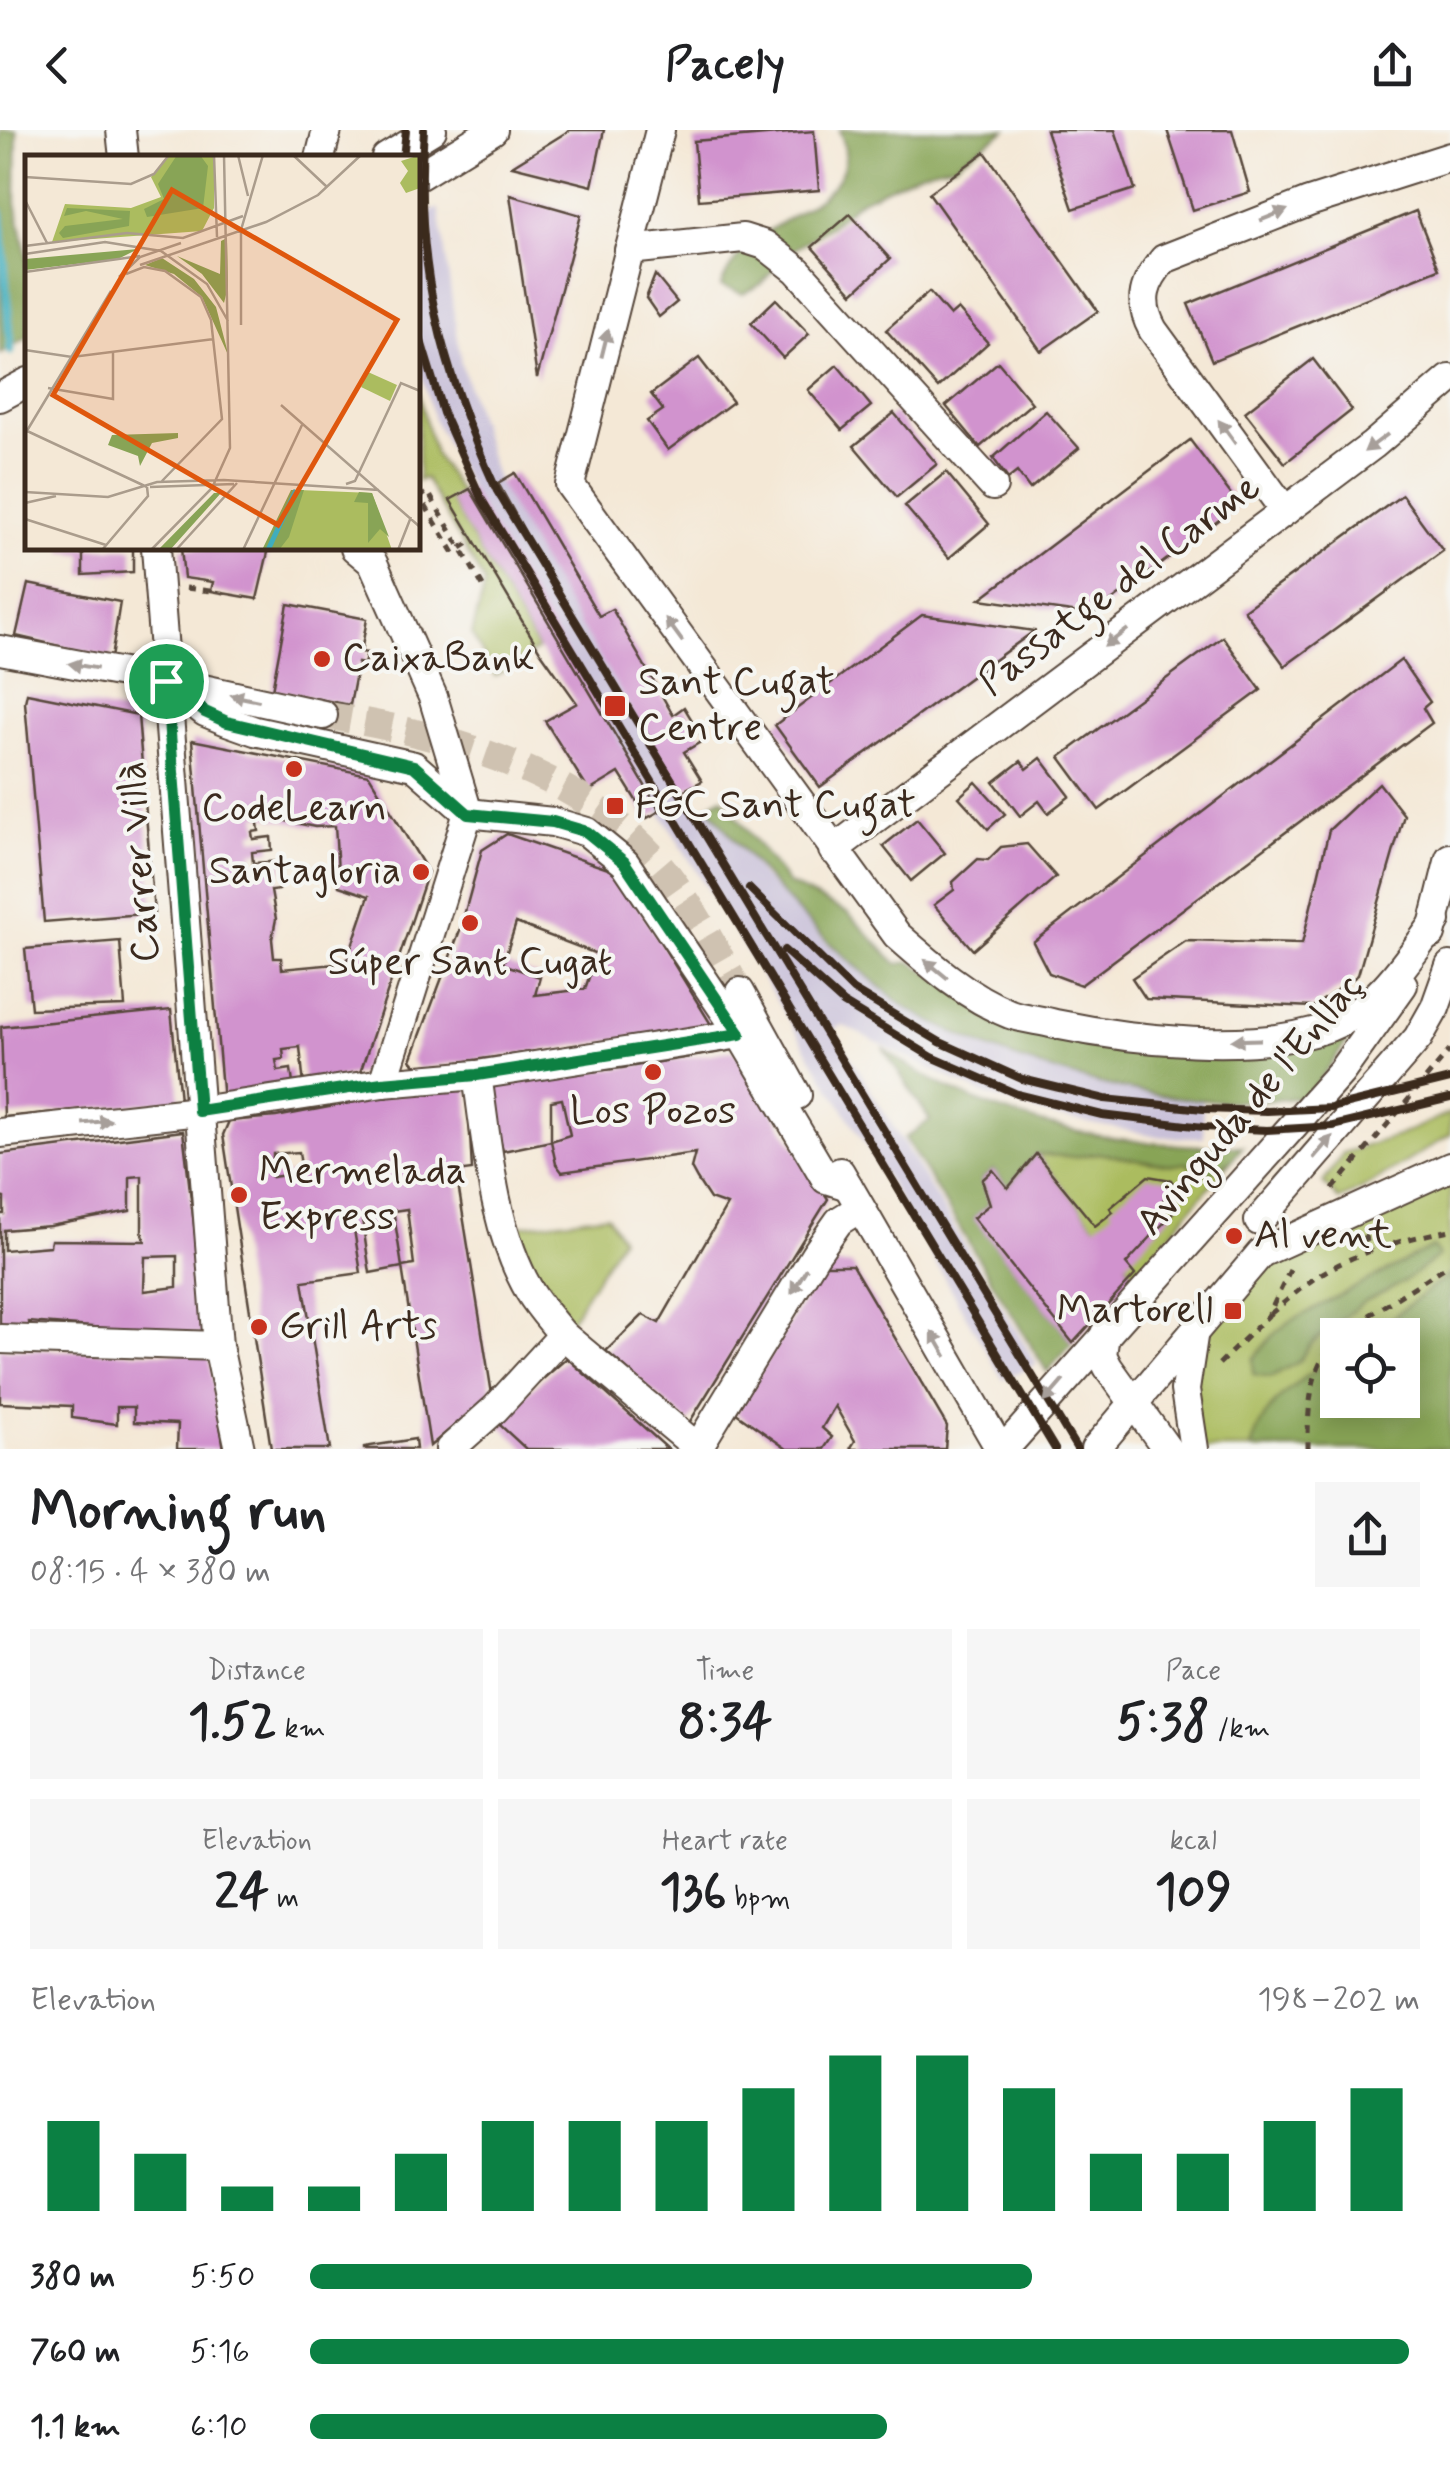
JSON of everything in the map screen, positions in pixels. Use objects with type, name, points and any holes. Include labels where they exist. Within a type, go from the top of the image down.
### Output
[{"type":"street","points":[[122,130],[124,155]]},
{"type":"street","points":[[321,155],[327,130]]},
{"type":"street","points":[[391,155],[432,130]]},
{"type":"street","points":[[420,175],[493,130]]},
{"type":"street","points":[[660,130],[570,485],[897,935],[942,975],[1010,1014],[1092,1032],[1254,1042],[1329,1027],[1368,1004],[1404,965],[1436,920]]},
{"type":"street","points":[[1285,512],[1153,330],[1142,298],[1150,275],[1164,259],[1310,202],[1450,157]]},
{"type":"street","points":[[629,250],[743,238],[778,253],[994,486]]},
{"type":"street","name":"Passatge del Carme","points":[[834,850],[1408,418],[1450,379]]},
{"type":"street","points":[[0,398],[25,384]]},
{"type":"street","name":"Carrer Villà","points":[[156,550],[218,1346],[240,1449]]},
{"type":"street","points":[[357,550],[373,563],[432,697],[468,814],[382,1083]]},
{"type":"street","points":[[0,650],[323,715]]},
{"type":"street","points":[[166,681],[205,712],[227,722],[414,766],[468,814],[553,822],[587,832],[624,862],[740,1034],[826,1179],[854,1197]]},
{"type":"street","name":"Avinguda de l'Enllaç","points":[[1002,1449],[1210,1215],[1222,1208],[1365,1042],[1424,953],[1450,858]]},
{"type":"street","name":"Avinguda de l'Enllaç","points":[[1259,1221],[1445,1008],[1450,966]]},
{"type":"street","points":[[740,992],[854,1197],[1002,1449]]},
{"type":"street","points":[[1365,1042],[1445,1008]]},
{"type":"street","points":[[0,1133],[199,1111],[382,1083],[477,1075],[740,1034]]},
{"type":"street","points":[[477,1075],[497,1205],[513,1258],[531,1295],[564,1335],[697,1448],[854,1197]]},
{"type":"street","points":[[1095,1449],[1261,1253],[1450,1167]]},
{"type":"street","points":[[1222,1208],[1248,1210],[1259,1221],[1264,1235],[1261,1253]]},
{"type":"street","points":[[1105,1334],[1102,1355],[1117,1380],[1144,1393],[1167,1449]]},
{"type":"street","points":[[450,1449],[495,1410],[564,1335]]},
{"type":"street","points":[[1194,1335],[1185,1390],[1194,1449]]},
{"type":"street","points":[[0,1340],[218,1346]]},
{"type":"path","points":[[454,553],[420,497],[428,492],[484,588]]},
{"type":"path","points":[[461,548],[470,542]]},
{"type":"path","points":[[1268,1316],[1319,1275],[1371,1250],[1398,1240],[1450,1230]]},
{"type":"path","points":[[1366,1318],[1450,1264]]},
{"type":"path","points":[[1308,1449],[1308,1409],[1320,1365]]},
{"type":"shaded area","points":[[439,209],[461,363],[498,483],[581,626],[698,812],[708,806],[762,876],[826,942],[909,1010],[1013,1057],[1093,1083],[1202,1099],[1204,1138],[1162,1137],[1050,1116],[980,1093],[842,1025],[834,1029],[1037,1364],[1003,1380],[888,1181],[655,804],[470,489],[434,420],[420,368],[420,212]]},
{"type":"green space","points":[[0,130],[17,130],[16,202],[25,248],[25,339],[0,354]]},
{"type":"green space","points":[[839,130],[1006,130],[955,164],[920,172],[859,201],[790,252],[761,284],[743,294],[721,286],[748,247],[834,184],[843,169],[845,151]]},
{"type":"green space","points":[[420,400],[434,453],[461,494],[451,501],[538,649],[495,676],[472,635],[485,584],[425,478],[420,480]]},
{"type":"green space","points":[[722,797],[788,884],[848,913],[897,964],[911,962],[1003,1018],[1206,1053],[1367,1014],[1308,1096],[1259,1101],[1208,1100],[1104,1084],[1052,1070],[955,1033],[895,999],[825,939],[764,875],[708,806]]},
{"type":"green space","points":[[883,1048],[964,1095],[1054,1126],[1149,1142],[1243,1146],[1232,1160],[1206,1175],[1187,1163],[1173,1165],[1097,1153],[1074,1157],[1036,1154],[1008,1188],[993,1170],[982,1180],[990,1204],[974,1218],[1073,1343],[1047,1372],[905,1138],[930,1120]]},
{"type":"green space","points":[[1450,1113],[1450,1135],[1362,1189],[1339,1200],[1323,1183],[1343,1153],[1400,1135]]},
{"type":"green space","points":[[1097,1153],[1173,1165],[1187,1163],[1206,1175],[1232,1160],[1135,1275],[1036,1154],[1074,1157]]},
{"type":"green space","points":[[1450,1167],[1450,1449],[1192,1449],[1191,1335],[1281,1245]]},
{"type":"green space","points":[[607,1215],[621,1238],[566,1327],[539,1291],[513,1227]]},
{"type":"green space","points":[[1433,1247],[1439,1256],[1343,1318],[1320,1318],[1320,1337],[1298,1362],[1271,1377],[1253,1374],[1253,1359],[1289,1322]]},
{"type":"green space","points":[[1450,1274],[1450,1449],[1251,1449],[1274,1404],[1320,1367],[1320,1418],[1420,1418],[1420,1318],[1392,1318]]},
{"type":"building","points":[[570,130],[604,130],[592,186],[512,166]]},
{"type":"building","points":[[1046,130],[1115,130],[1135,189],[1073,209]]},
{"type":"building","points":[[1167,130],[1232,130],[1250,192],[1193,210]]},
{"type":"building","points":[[814,131],[819,190],[699,200],[694,141]]},
{"type":"building","points":[[985,152],[1098,311],[1041,351],[929,193]]},
{"type":"building","points":[[510,195],[581,215],[537,378]]},
{"type":"building","points":[[1416,211],[1439,269],[1212,361],[1188,304]]},
{"type":"building","points":[[850,214],[890,259],[853,293],[812,247]]},
{"type":"building","points":[[655,275],[677,302],[659,317],[646,298]]},
{"type":"building","points":[[929,292],[950,316],[958,309],[988,343],[938,388],[886,330]]},
{"type":"building","points":[[776,299],[809,334],[783,358],[751,323]]},
{"type":"building","points":[[699,358],[733,402],[668,450],[647,421],[663,410],[651,394]]},
{"type":"building","points":[[1313,359],[1352,410],[1285,463],[1245,412]]},
{"type":"building","points":[[998,362],[1032,403],[980,447],[946,406]]},
{"type":"building","points":[[837,365],[871,406],[842,430],[808,390]]},
{"type":"building","points":[[1046,411],[1079,448],[1030,489],[1017,472],[1008,479],[993,458]]},
{"type":"building","points":[[894,413],[937,464],[897,497],[854,446]]},
{"type":"building","points":[[1190,440],[1239,505],[1093,615],[980,599]]},
{"type":"building","points":[[946,472],[989,524],[949,558],[905,506]]},
{"type":"building","points":[[515,473],[599,616],[612,609],[673,715],[684,707],[704,740],[684,752],[702,781],[682,791],[546,570],[498,483]]},
{"type":"building","points":[[470,489],[660,811],[647,818],[619,773],[589,791],[545,721],[577,703],[540,651],[450,500]]},
{"type":"building","points":[[1402,495],[1443,551],[1285,666],[1244,610]]},
{"type":"building","points":[[133,550],[133,572],[83,575],[83,554],[63,552]]},
{"type":"building","points":[[181,550],[269,550],[257,599],[211,591],[213,582],[184,578]]},
{"type":"building","points":[[28,584],[120,602],[111,658],[16,636]]},
{"type":"building","points":[[288,604],[367,619],[361,652],[367,653],[364,664],[358,663],[350,705],[272,690]]},
{"type":"building","points":[[922,615],[1034,631],[820,787],[775,725]]},
{"type":"building","points":[[1223,637],[1261,690],[1099,810],[1060,757]]},
{"type":"building","points":[[1401,660],[1430,702],[1423,708],[1432,723],[1081,985],[1049,973],[1033,942]]},
{"type":"building","points":[[27,693],[138,715],[154,913],[44,922]]},
{"type":"building","points":[[192,740],[369,775],[428,872],[360,1073],[304,1086],[300,1047],[283,1049],[284,1059],[276,1060],[278,1071],[291,1069],[294,1091],[223,1101]],"holes":[[[257,815],[315,827],[335,826],[339,886],[369,896],[346,963],[282,969],[281,958],[274,958],[276,919],[271,891],[279,890],[277,870],[283,870],[282,861],[253,863],[252,852],[272,850],[271,837],[253,839],[252,832],[259,831]]]},
{"type":"building","points":[[1041,758],[1070,796],[1048,813],[1039,801],[1020,816],[994,782],[1021,761],[1027,769]]},
{"type":"building","points":[[976,782],[1005,814],[988,829],[959,797]]},
{"type":"building","points":[[1379,783],[1404,815],[1358,975],[1313,1007],[1146,999],[1132,978],[1186,941],[1302,944],[1329,830]]},
{"type":"building","points":[[917,819],[945,853],[911,881],[883,846]]},
{"type":"building","points":[[507,834],[611,870],[626,886],[712,1026],[418,1068],[411,1060],[460,930],[482,850]],"holes":[[[516,923],[597,954],[585,989],[535,995],[540,977],[503,964]]]},
{"type":"building","points":[[1027,844],[1056,877],[973,950],[934,905],[954,890],[953,882],[978,859],[988,860],[1001,847]]},
{"type":"building","points":[[120,941],[125,1006],[31,1009],[25,949]]},
{"type":"building","points":[[171,1010],[180,1100],[4,1117],[1,1027]]},
{"type":"building","points":[[734,1050],[828,1199],[689,1423],[606,1351],[643,1315],[659,1323],[727,1205],[710,1199],[697,1179],[691,1168],[695,1153],[562,1172],[551,1141],[503,1151],[494,1116],[492,1083]],"holes":[[[562,1099],[570,1135],[551,1141],[551,1101]]]},
{"type":"building","points":[[467,1081],[472,1170],[456,1172],[492,1394],[430,1446],[402,1267],[414,1265],[407,1209],[352,1217],[361,1273],[303,1281],[330,1449],[271,1449],[223,1135],[229,1121],[276,1117]],"holes":[[[299,1152],[302,1173],[272,1177],[273,1154]]]},
{"type":"building","points":[[183,1131],[207,1336],[29,1322],[30,1330],[0,1330],[0,1214],[4,1214],[4,1198],[0,1197],[0,1154]],"holes":[[[142,1176],[145,1241],[51,1240],[50,1246],[4,1250],[4,1230],[130,1211],[130,1177]],[[177,1256],[177,1287],[144,1291],[145,1257]]]},
{"type":"building","points":[[1036,1154],[1095,1226],[1148,1176],[1171,1180],[1176,1188],[1163,1200],[1173,1213],[1126,1264],[1135,1275],[1073,1343],[973,1218],[990,1204],[982,1180],[993,1170],[1008,1188]]},
{"type":"building","points":[[394,1215],[402,1267],[370,1273],[362,1219]]},
{"type":"building","points":[[825,1265],[852,1265],[947,1426],[945,1449],[850,1449],[855,1441],[835,1406],[822,1428],[832,1437],[824,1449],[787,1449],[736,1413]]},
{"type":"building","points":[[0,1349],[208,1354],[224,1449],[177,1449],[178,1424],[134,1422],[134,1407],[117,1407],[117,1424],[72,1418],[72,1406],[0,1403]]},
{"type":"building","points":[[567,1358],[668,1449],[526,1449],[500,1425],[511,1407]]},
{"type":"building","points":[[415,1439],[416,1449],[364,1449],[364,1447]]},
{"type":"waterway","points":[[0,211],[11,351]]},
{"type":"tunnel","points":[[323,715],[459,745],[504,760],[588,803],[625,830],[658,863],[692,909],[740,992]]},
{"type":"railway","points":[[403,155],[406,130]]},
{"type":"railway","points":[[424,130],[423,226],[436,315],[461,403],[497,491],[1077,1449]]},
{"type":"railway","points":[[420,338],[443,413],[481,498],[1055,1449]]},
{"type":"railway","points":[[749,888],[853,990],[940,1042],[1022,1079],[1105,1099],[1267,1111],[1331,1108],[1450,1079]]},
{"type":"railway","points":[[784,950],[843,1003],[932,1057],[1017,1094],[1102,1115],[1267,1130],[1333,1126],[1450,1098]]},
{"type":"place","name":"CaixaBank","points":[[322,659]]},
{"type":"place","name":"Sant Cugat Centre","points":[[615,706]]},
{"type":"place","name":"CodeLearn","points":[[294,769]]},
{"type":"place","name":"FGC Sant Cugat","points":[[615,806]]},
{"type":"place","name":"Santagloria","points":[[421,872]]},
{"type":"place","name":"Súper Sant Cugat","points":[[470,923]]},
{"type":"place","name":"Los Pozos","points":[[653,1072]]},
{"type":"place","name":"Mermelada Express","points":[[239,1195]]},
{"type":"place","name":"Al vent","points":[[1234,1236]]},
{"type":"place","name":"Martorell","points":[[1233,1311]]},
{"type":"place","name":"Grill Arts","points":[[259,1327]]},
{"type":"route","points":[[166,681],[205,712],[227,722],[414,766],[468,814],[553,822],[587,832],[624,862],[740,1034],[477,1075],[382,1083],[199,1111],[166,681]]}]
